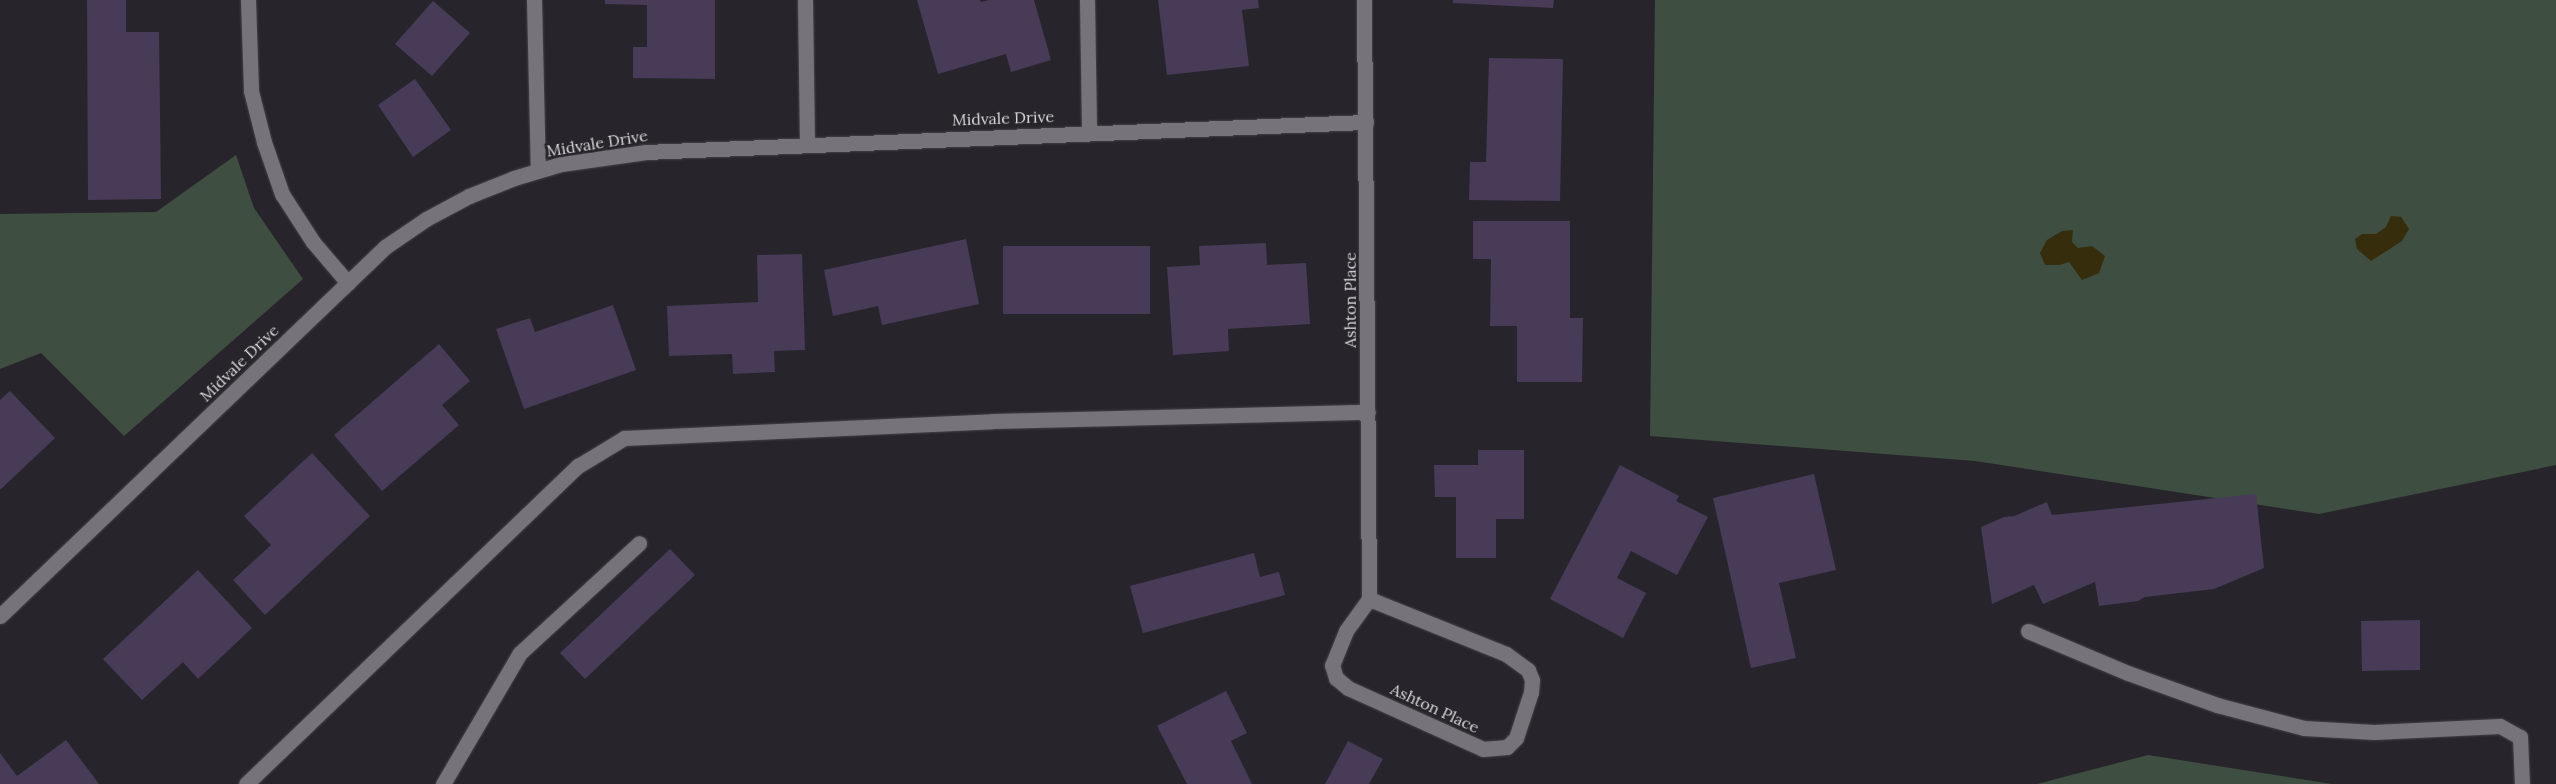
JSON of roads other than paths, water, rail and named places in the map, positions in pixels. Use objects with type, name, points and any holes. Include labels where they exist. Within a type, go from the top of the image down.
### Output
[{"type":"street","points":[[248,0],[251,91],[264,142],[282,194],[313,242],[348,283]]},
{"type":"street","points":[[534,0],[538,170]]},
{"type":"street","points":[[805,0],[807,144]]},
{"type":"street","points":[[1087,0],[1089,132]]},
{"type":"street","name":"Ashton Place","points":[[1364,0],[1369,599],[1346,632],[1332,665],[1336,678],[1348,688],[1483,749],[1506,747],[1516,738],[1531,692],[1532,680],[1528,670],[1506,654],[1369,599]]},
{"type":"street","name":"Midvale Drive","points":[[0,616],[386,247],[426,219],[469,196],[538,170],[561,164],[646,152],[1089,132],[1366,122]]},
{"type":"street","points":[[246,784],[578,466],[624,438],[993,421],[1368,412]]},
{"type":"street","points":[[443,784],[520,654],[639,543]]},
{"type":"street","points":[[2028,631],[2128,673],[2217,706],[2304,728],[2374,732],[2500,726],[2520,737],[2522,784]]}]
